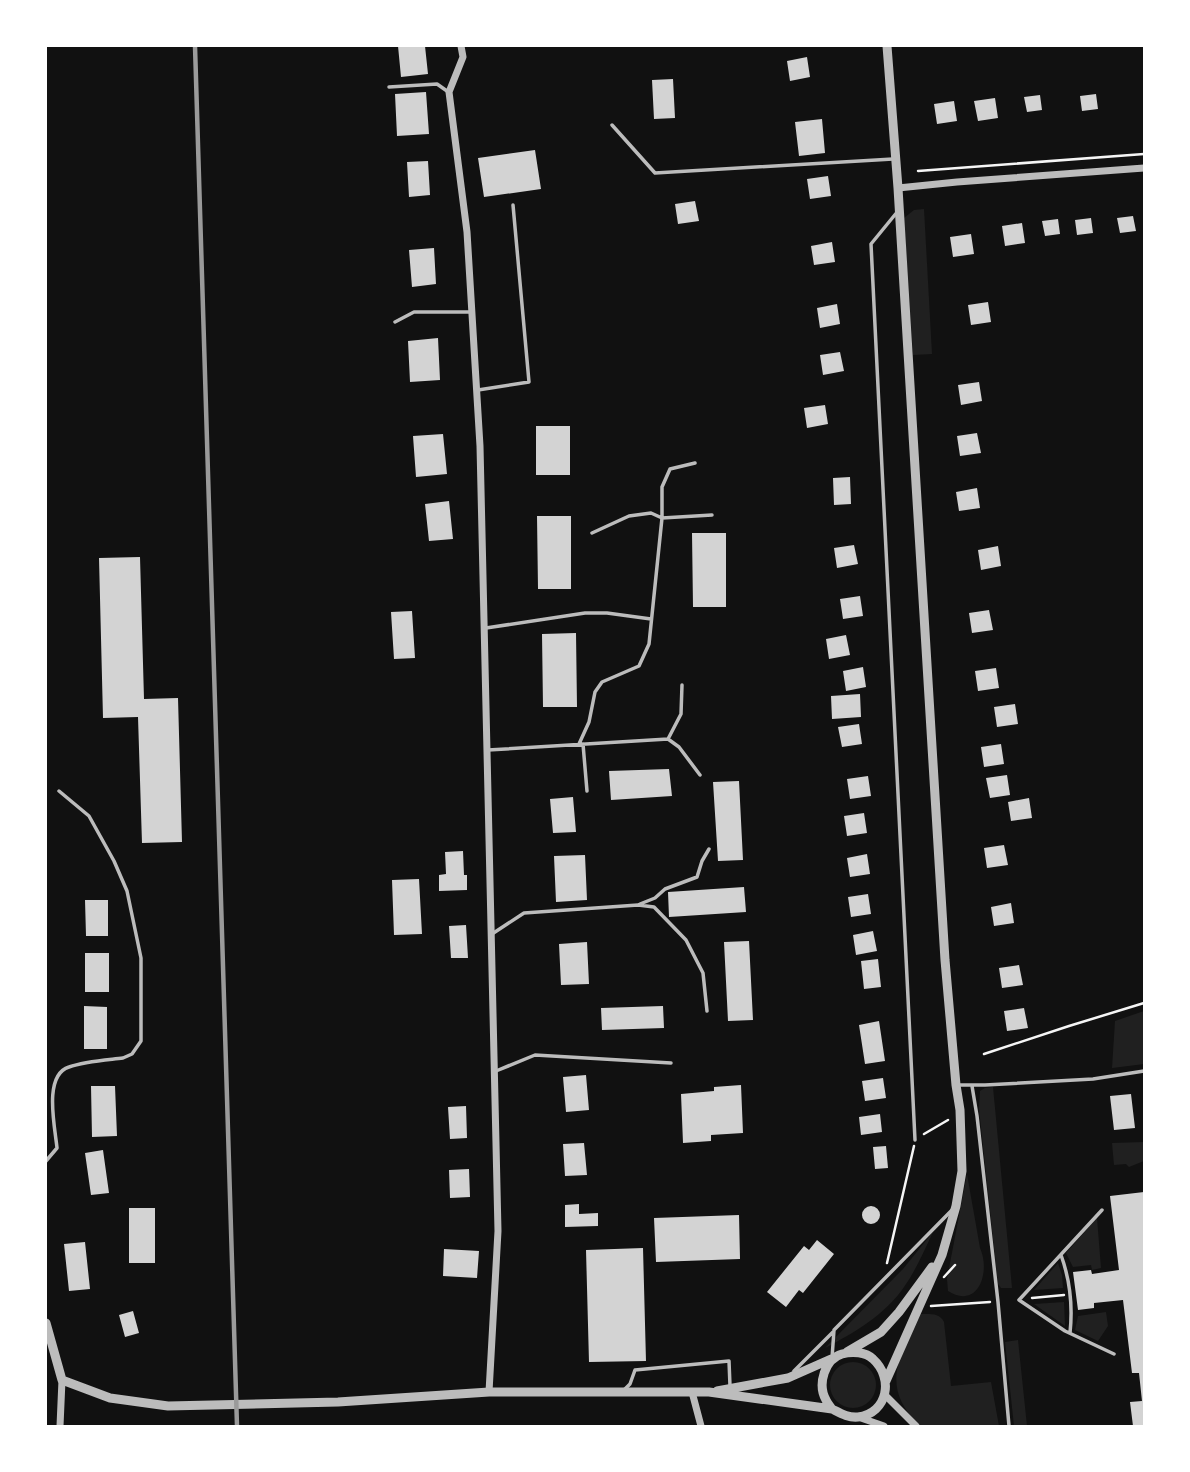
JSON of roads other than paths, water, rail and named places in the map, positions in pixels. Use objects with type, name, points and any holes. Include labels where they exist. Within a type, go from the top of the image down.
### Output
[{"type":"street","points":[[461,46],[463,57],[449,93],[467,232],[480,446],[498,1231],[489,1392]]},
{"type":"street","points":[[857,1417],[872,1412],[880,1405],[885,1395],[887,1381],[942,1255],[956,1206],[962,1171],[960,1110],[945,960],[887,46]]},
{"type":"street","points":[[898,188],[1144,168]]},
{"type":"street","points":[[709,1392],[788,1378],[832,1359],[881,1332],[942,1255]]},
{"type":"street","points":[[46,1323],[62,1380],[60,1426]]},
{"type":"street","points":[[844,1353],[860,1353],[871,1357],[883,1369],[887,1381]]},
{"type":"street","points":[[832,1359],[822,1385],[825,1398],[832,1409]]},
{"type":"street","points":[[62,1380],[110,1398],[168,1406],[338,1402],[489,1392],[709,1392],[832,1409],[843,1415],[884,1426]]},
{"type":"street","points":[[692,1392],[701,1426]]},
{"type":"street","points":[[885,1395],[916,1426]]},
{"type":"lane","points":[[389,87],[437,84],[449,93]]},
{"type":"lane","points":[[612,125],[655,173],[895,159]]},
{"type":"lane","points":[[476,390],[529,382],[513,205]]},
{"type":"lane","points":[[899,210],[871,244],[915,1140]]},
{"type":"lane","points":[[395,322],[414,312],[472,312]]},
{"type":"lane","points":[[587,791],[581,744],[595,692],[602,682],[639,666],[649,644],[662,518],[662,487],[670,469],[695,463]]},
{"type":"lane","points":[[592,533],[629,516],[651,513],[662,518],[712,515]]},
{"type":"lane","points":[[484,628],[585,613],[607,612],[651,619]]},
{"type":"lane","points":[[668,739],[681,715],[682,685]]},
{"type":"lane","points":[[486,750],[668,739],[679,747],[700,775]]},
{"type":"lane","points":[[46,1161],[57,1148],[53,1099],[58,1074],[66,1067],[123,1058],[132,1054],[141,1041],[141,958],[127,891],[89,816],[59,791]]},
{"type":"lane","points":[[638,905],[666,889],[696,877],[709,849]]},
{"type":"lane","points":[[490,935],[524,914],[638,905],[654,907],[686,940],[703,973],[706,1011]]},
{"type":"lane","points":[[494,1071],[535,1055],[671,1063]]},
{"type":"lane","points":[[956,1085],[1093,1079],[1144,1071]]},
{"type":"lane","points":[[972,1086],[998,1302],[1009,1426]]},
{"type":"lane","points":[[788,1378],[956,1206]]},
{"type":"lane","points":[[1102,1210],[1019,1300],[1065,1331],[1114,1354]]},
{"type":"lane","points":[[1061,1255],[1070,1294],[1070,1333]]},
{"type":"lane","points":[[832,1359],[834,1330]]},
{"type":"lane","points":[[622,1392],[630,1384],[635,1370],[729,1361],[730,1388]]},
{"type":"railway","points":[[195,46],[237,1426]]}]
